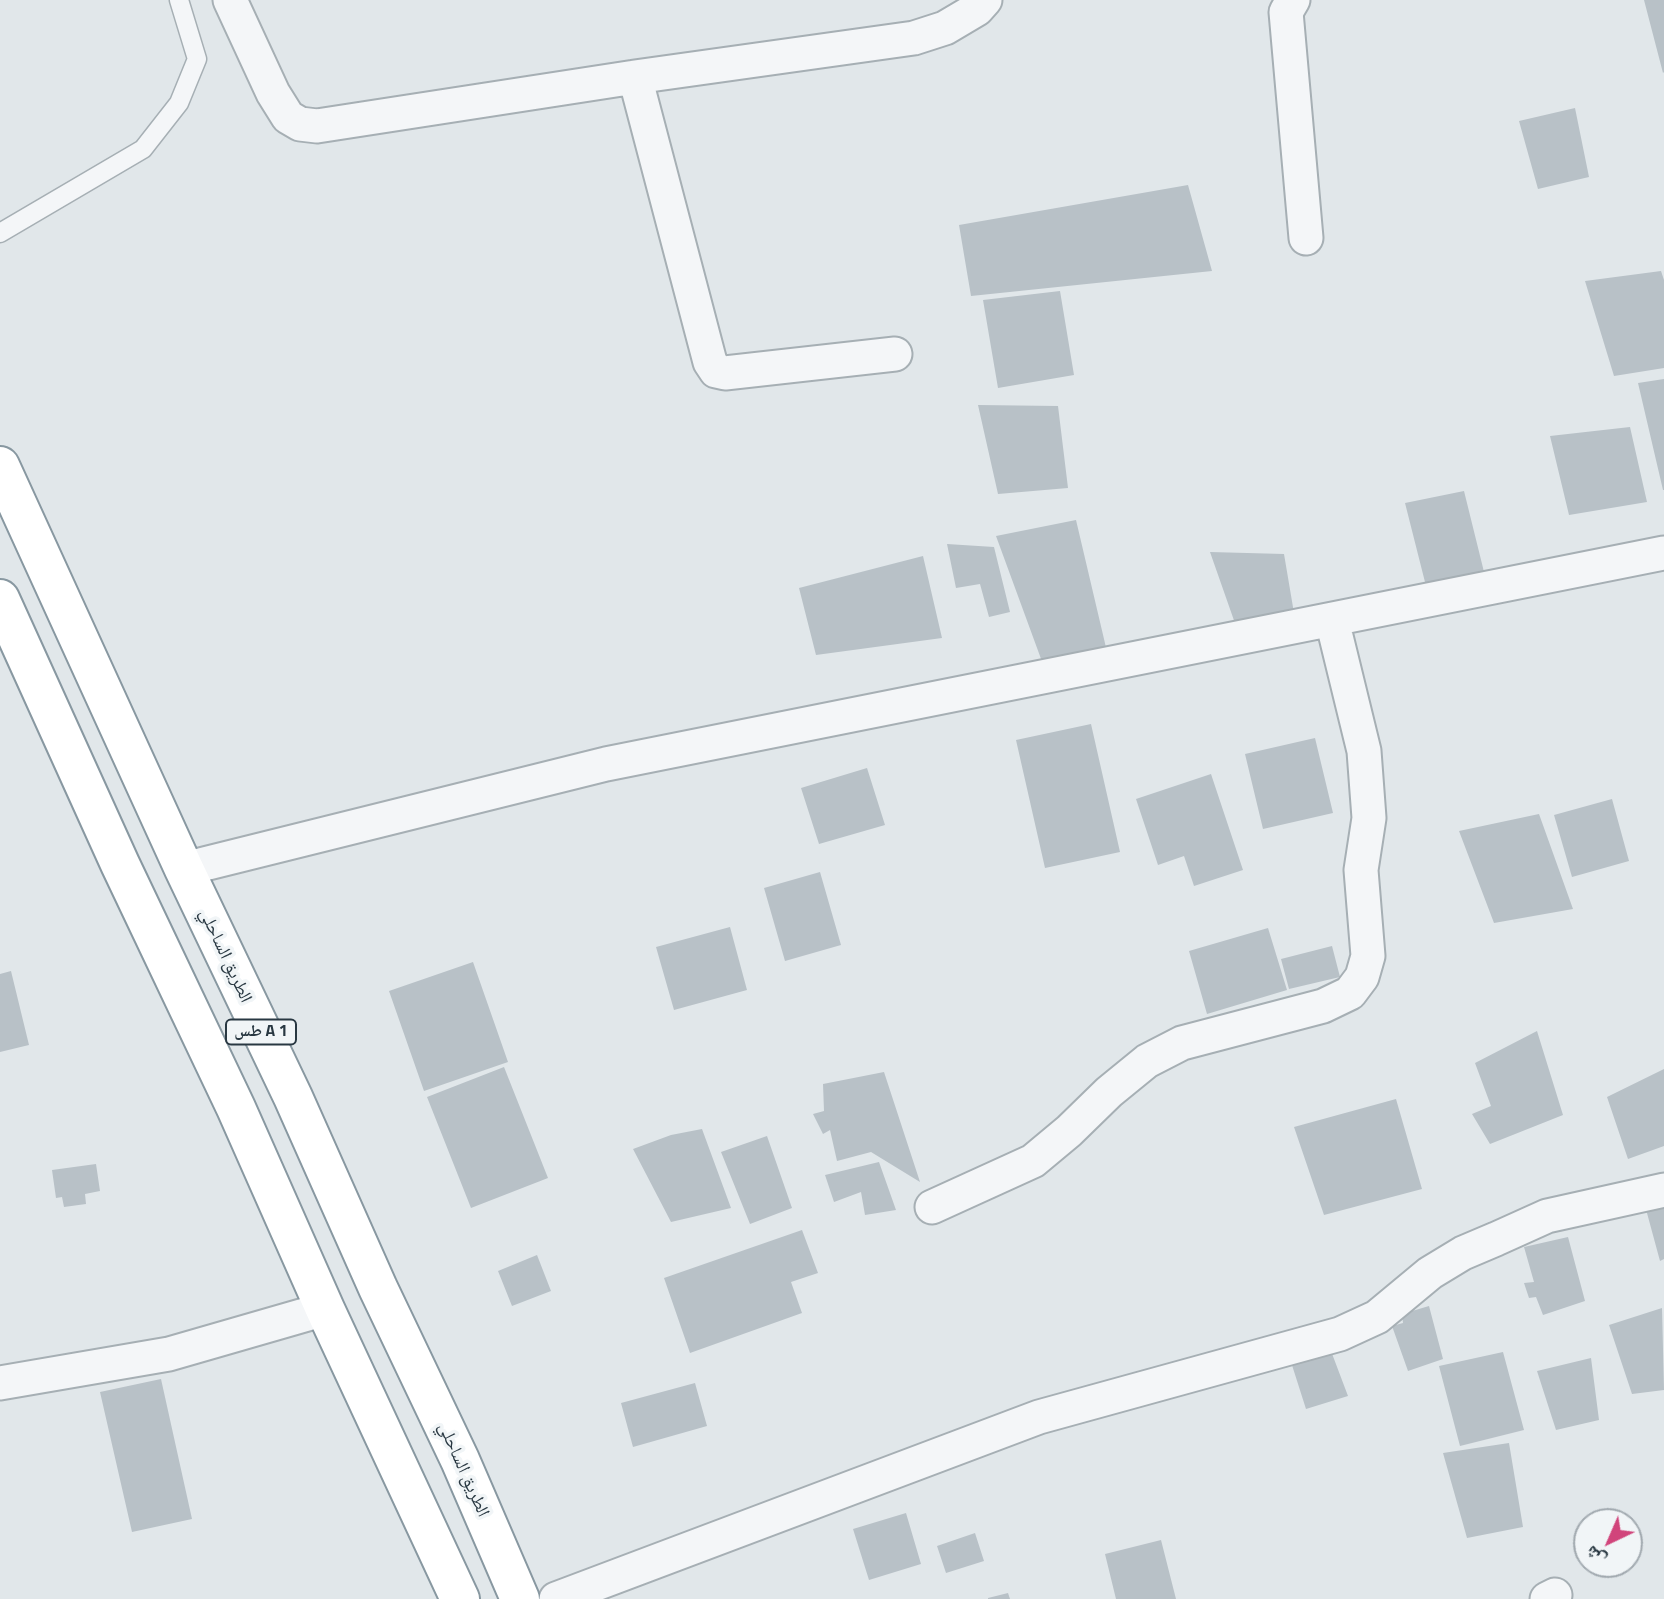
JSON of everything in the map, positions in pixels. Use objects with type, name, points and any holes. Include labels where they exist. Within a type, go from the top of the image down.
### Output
[{"type":"highway","name":"الطريق الساحلي","points":[[0,466],[184,869],[293,1097],[378,1288],[460,1460],[520,1599]]},
{"type":"highway","name":"طس A 1","points":[[0,598],[460,1599]]},
{"type":"street","points":[[230,0],[273,93],[288,117],[300,124],[317,126],[635,77],[914,38],[945,29],[977,9],[985,0]]},
{"type":"street","points":[[1293,0],[1286,12],[1306,238]]},
{"type":"street","points":[[635,77],[710,362],[716,371],[725,373],[895,354]]},
{"type":"street","points":[[184,869],[606,764],[1664,554]]},
{"type":"street","points":[[932,1208],[1033,1161],[1069,1131],[1108,1092],[1147,1061],[1182,1043],[1323,1006],[1350,993],[1362,977],[1368,956],[1361,870],[1369,818],[1364,751],[1332,620]]},
{"type":"street","points":[[556,1599],[1039,1417],[1340,1334],[1377,1317],[1430,1273],[1463,1253],[1548,1216],[1664,1190]]},
{"type":"street","points":[[0,1383],[169,1354],[325,1309]]},
{"type":"lane","points":[[0,233],[143,149],[179,103],[197,58],[179,0]]},
{"type":"building","points":[[1644,0],[1664,0],[1663,73]]},
{"type":"building","points":[[1575,108],[1589,177],[1538,189],[1519,121]]},
{"type":"building","points":[[1188,185],[1212,271],[971,296],[959,225]]},
{"type":"building","points":[[1661,271],[1664,280],[1664,368],[1614,376],[1585,281]]},
{"type":"building","points":[[1060,291],[1074,375],[998,388],[983,300]]},
{"type":"building","points":[[1664,379],[1664,490],[1663,490],[1638,383]]},
{"type":"building","points":[[978,405],[1058,406],[1068,488],[998,494]]},
{"type":"building","points":[[1630,427],[1647,502],[1569,515],[1550,436]]},
{"type":"building","points":[[1464,491],[1485,576],[1426,586],[1405,503]]},
{"type":"building","points":[[1076,520],[1108,656],[1044,667],[996,536]]},
{"type":"building","points":[[947,544],[994,547],[1010,612],[989,617],[980,584],[956,588]]},
{"type":"building","points":[[1210,552],[1284,554],[1295,619],[1237,629]]},
{"type":"building","points":[[923,556],[942,638],[816,655],[799,588]]},
{"type":"building","points":[[1091,724],[1120,852],[1045,868],[1016,740]]},
{"type":"building","points":[[1315,738],[1333,813],[1263,829],[1245,754]]},
{"type":"building","points":[[867,768],[885,825],[819,844],[801,788]]},
{"type":"building","points":[[1211,774],[1243,870],[1194,886],[1184,856],[1158,865],[1136,799]]},
{"type":"building","points":[[1612,799],[1629,861],[1572,877],[1554,815]]},
{"type":"building","points":[[1539,814],[1573,909],[1494,923],[1459,831]]},
{"type":"building","points":[[820,872],[841,945],[785,961],[764,888]]},
{"type":"building","points":[[730,927],[747,990],[674,1010],[656,947]]},
{"type":"building","points":[[1268,928],[1287,990],[1207,1014],[1189,951]]},
{"type":"building","points":[[1332,946],[1340,977],[1289,989],[1281,959]]},
{"type":"building","points":[[473,962],[508,1062],[424,1091],[389,991]]},
{"type":"building","points":[[11,971],[29,1045],[0,1052],[0,974]]},
{"type":"building","points":[[1537,1031],[1563,1115],[1490,1144],[1472,1114],[1491,1106],[1475,1063]]},
{"type":"building","points":[[504,1067],[548,1178],[471,1208],[427,1097]]},
{"type":"building","points":[[1664,1069],[1664,1146],[1628,1159],[1607,1097]]},
{"type":"building","points":[[884,1072],[920,1182],[871,1152],[837,1161],[830,1130],[823,1134],[813,1114],[824,1111],[823,1084]]},
{"type":"building","points":[[1396,1099],[1422,1189],[1324,1215],[1294,1127]]},
{"type":"building","points":[[702,1129],[731,1208],[671,1222],[633,1149],[671,1135]]},
{"type":"building","points":[[767,1136],[792,1208],[750,1224],[721,1152]]},
{"type":"building","points":[[879,1162],[896,1210],[865,1215],[861,1192],[834,1202],[825,1175]]},
{"type":"building","points":[[96,1164],[100,1191],[85,1194],[86,1204],[64,1207],[62,1197],[56,1198],[52,1170]]},
{"type":"building","points":[[1664,1198],[1664,1259],[1660,1261],[1644,1202]]},
{"type":"building","points":[[802,1230],[818,1273],[791,1282],[802,1313],[690,1353],[664,1278]]},
{"type":"building","points":[[1568,1237],[1585,1301],[1543,1315],[1536,1297],[1529,1298],[1524,1283],[1534,1282],[1524,1247]]},
{"type":"building","points":[[537,1255],[551,1291],[512,1306],[498,1271]]},
{"type":"building","points":[[1429,1306],[1443,1359],[1408,1371],[1392,1326],[1403,1323],[1402,1314]]},
{"type":"building","points":[[1662,1308],[1664,1390],[1632,1394],[1609,1325]]},
{"type":"building","points":[[1331,1351],[1348,1396],[1306,1409],[1291,1362]]},
{"type":"building","points":[[1503,1352],[1524,1430],[1460,1446],[1439,1366]]},
{"type":"building","points":[[1591,1358],[1599,1420],[1556,1430],[1537,1371]]},
{"type":"building","points":[[161,1379],[192,1519],[132,1532],[100,1392]]},
{"type":"building","points":[[695,1383],[707,1426],[633,1447],[621,1403]]},
{"type":"building","points":[[1509,1443],[1523,1527],[1467,1538],[1443,1453]]},
{"type":"building","points":[[906,1513],[921,1564],[869,1580],[853,1529]]},
{"type":"building","points":[[975,1533],[984,1561],[946,1573],[937,1546]]},
{"type":"building","points":[[1161,1540],[1176,1599],[1116,1599],[1105,1554]]},
{"type":"building","points":[[1008,1593],[1010,1599],[988,1599],[988,1598]]}]
